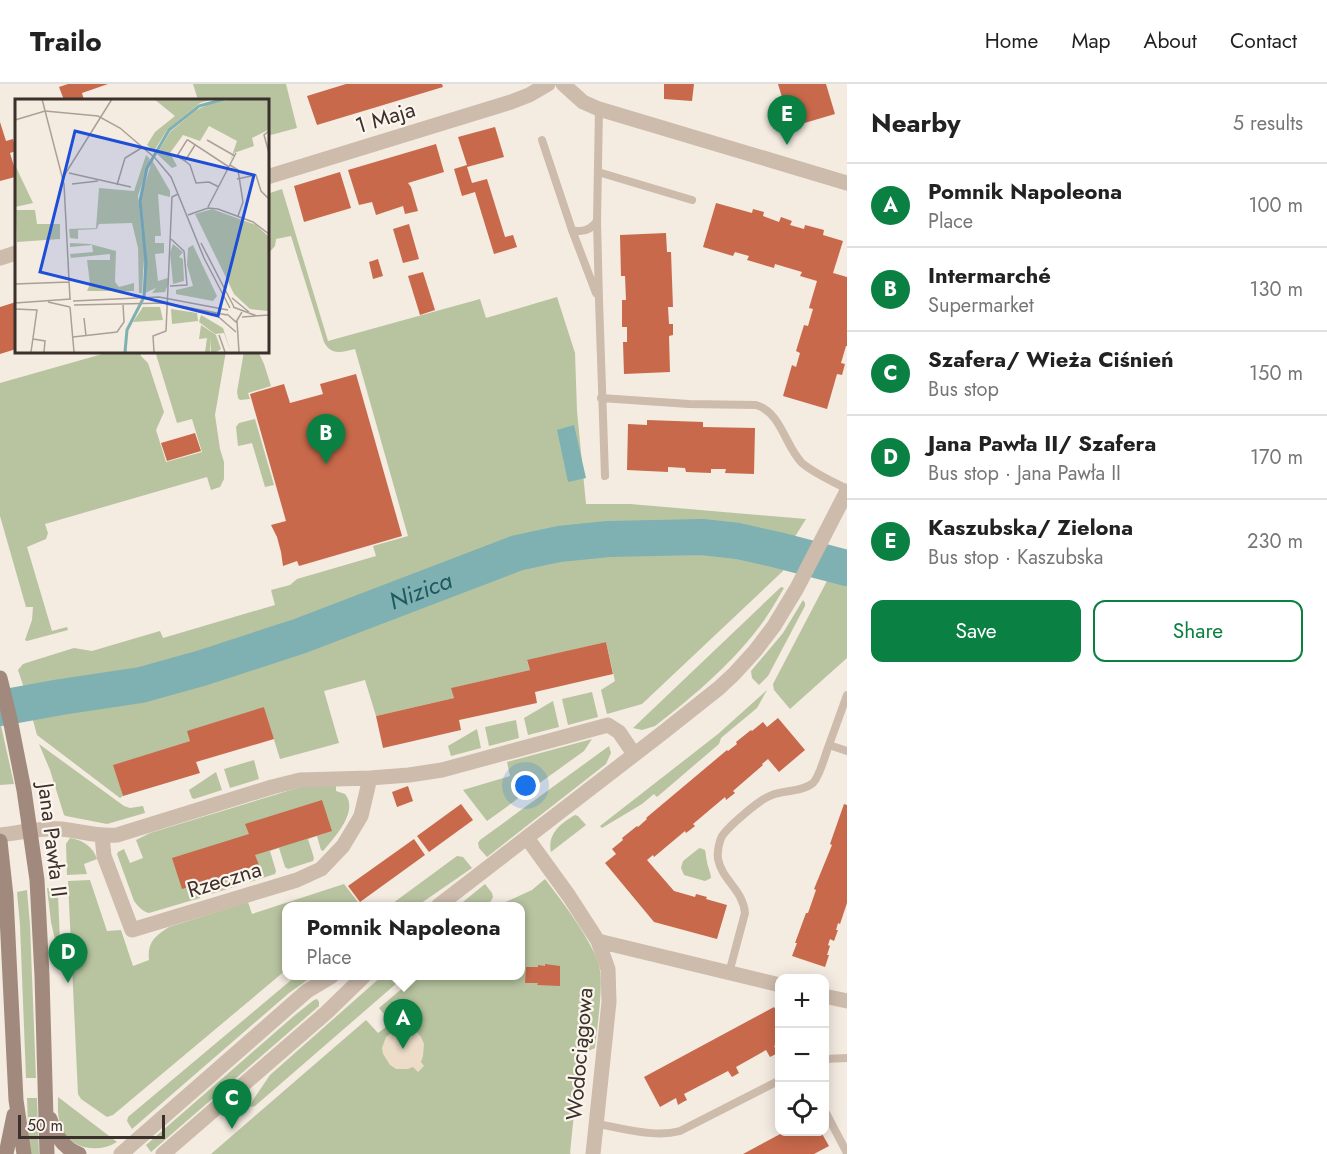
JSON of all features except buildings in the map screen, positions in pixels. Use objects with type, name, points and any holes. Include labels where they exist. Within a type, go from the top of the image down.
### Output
[{"type":"street","name":"1 Maja","points":[[268,177],[511,102],[548,84]]},
{"type":"street","points":[[563,84],[583,102],[599,109],[847,183]]},
{"type":"street","points":[[0,258],[15,253]]},
{"type":"street","points":[[443,902],[734,674],[774,626],[804,576],[847,490]]},
{"type":"street","name":"Jana Pawła II","points":[[2,685],[24,790],[37,880],[47,1154]]},
{"type":"street","points":[[0,835],[60,829],[102,836],[117,835],[300,780],[370,778],[442,770],[608,725],[619,732],[634,754]]},
{"type":"street","name":"Rzeczna","points":[[102,836],[104,856],[132,930],[297,880],[321,869],[343,846],[361,816],[370,778]]},
{"type":"street","name":"Wodociągowa","points":[[527,838],[598,941],[608,969],[609,1002],[593,1154]]},
{"type":"street","points":[[0,841],[5,883],[16,1100],[24,1154]]},
{"type":"street","points":[[598,941],[775,984]]},
{"type":"street","points":[[121,1154],[307,991],[324,980]]},
{"type":"street","points":[[163,1154],[327,1012],[359,980]]},
{"type":"street","points":[[829,997],[847,1001]]},
{"type":"street","points":[[6,1154],[16,1100]]},
{"type":"street","points":[[46,1106],[54,1130],[62,1144],[79,1154]]},
{"type":"lane","points":[[599,109],[597,220],[605,476]]},
{"type":"lane","points":[[542,140],[572,230],[599,300]]},
{"type":"lane","points":[[598,171],[692,200]]},
{"type":"lane","points":[[572,230],[580,232],[587,230],[597,220]]},
{"type":"lane","points":[[601,398],[761,406],[771,415],[800,461],[847,490]]},
{"type":"lane","points":[[729,973],[745,913],[740,896],[725,875],[718,859],[721,838],[769,796],[812,783],[817,777],[847,695]]},
{"type":"lane","points":[[829,745],[847,750]]},
{"type":"lane","points":[[829,1059],[847,1058]]},
{"type":"lane","points":[[597,1124],[670,1134],[776,1082]]},
{"type":"lane","points":[[829,1117],[847,1153]]},
{"type":"green space","points":[[193,84],[286,84],[297,128],[268,136],[268,99],[198,99]]},
{"type":"green space","points":[[282,189],[328,341],[480,299],[486,318],[557,297],[575,353],[577,411],[586,504],[630,504],[806,519],[789,546],[740,534],[653,529],[565,531],[529,539],[248,648],[128,676],[25,691],[18,670],[23,664],[74,648],[92,651],[160,631],[163,638],[275,605],[271,590],[290,585],[297,579],[376,556],[373,546],[408,536],[355,349],[333,351],[324,342],[291,236],[276,239],[275,246],[268,254],[268,194]]},
{"type":"green space","points":[[109,352],[140,352],[148,363],[164,412],[156,430],[166,462],[202,452],[192,419],[177,423],[155,352],[182,352],[183,354],[226,352],[215,415],[224,462],[224,479],[220,487],[211,490],[207,477],[45,524],[48,533],[46,539],[27,547],[52,631],[67,627],[68,630],[27,641],[25,640],[32,620],[33,607],[26,607],[0,516],[0,383]]},
{"type":"green space","points":[[244,352],[258,352],[271,386],[248,393],[250,399],[240,400],[237,392]]},
{"type":"green space","points":[[255,419],[274,485],[265,487],[252,443],[238,446],[236,427],[239,423]]},
{"type":"green space","points":[[641,543],[714,545],[750,550],[787,559],[783,571],[642,704],[607,714],[601,690],[615,681],[606,642],[527,661],[530,670],[452,688],[454,698],[376,716],[365,680],[324,691],[339,743],[280,759],[264,707],[190,741],[114,765],[123,796],[120,798],[37,735],[30,709],[62,702],[124,694],[204,674],[302,642],[539,554],[586,546]]},
{"type":"green space","points":[[845,578],[847,579],[847,658],[790,709],[774,690],[773,684],[828,579],[844,582]]},
{"type":"green space","points":[[781,587],[784,588],[765,619],[714,677],[655,726],[642,730],[633,728]]},
{"type":"green space","points":[[803,600],[805,606],[768,676],[759,685],[752,678],[751,671],[783,633]]},
{"type":"green space","points":[[767,690],[757,708],[657,797],[654,794],[642,804],[602,828],[600,826],[718,734]]},
{"type":"green space","points":[[592,692],[598,717],[568,725],[562,699]]},
{"type":"green space","points":[[553,701],[559,727],[528,735],[524,718]]},
{"type":"green space","points":[[516,720],[519,738],[489,746],[485,727]]},
{"type":"green space","points":[[0,721],[14,784],[0,785]]},
{"type":"green space","points":[[477,729],[481,748],[451,756],[448,746]]},
{"type":"green space","points":[[592,739],[584,751],[487,821],[463,790],[510,776],[507,762]]},
{"type":"green space","points":[[39,744],[124,806],[130,808],[143,806],[145,813],[107,824],[64,815]]},
{"type":"green space","points":[[609,746],[611,753],[606,764],[487,857],[479,848],[480,840]]},
{"type":"green space","points":[[254,760],[259,779],[230,788],[224,769]]},
{"type":"green space","points":[[216,772],[222,790],[192,798],[189,790]]},
{"type":"green space","points":[[304,786],[336,786],[336,791],[345,794],[349,801],[344,824],[323,851],[317,836],[308,839],[313,861],[288,869],[285,867],[279,848],[270,851],[275,874],[250,882],[244,870],[234,874],[237,886],[211,894],[206,882],[197,885],[200,898],[149,913],[142,910],[134,901],[118,852],[124,849],[130,863],[143,858],[136,840],[150,833]]},
{"type":"green space","points":[[575,815],[586,825],[551,852],[553,834],[560,825]]},
{"type":"green space","points":[[70,838],[86,844],[95,854],[97,859],[84,864],[87,874],[67,875],[66,844]]},
{"type":"green space","points":[[700,848],[705,850],[711,876],[705,881],[684,875],[681,868],[683,861]]},
{"type":"green space","points":[[457,856],[463,857],[472,868],[423,902],[394,902]]},
{"type":"green space","points":[[545,879],[583,932],[599,965],[600,1006],[595,1048],[580,1055],[571,1154],[211,1154],[366,1020],[378,1033],[391,1023],[379,1008],[412,980],[525,980],[525,902],[506,902],[532,890]]},
{"type":"green space","points":[[90,880],[107,931],[121,930],[133,966],[149,960],[149,949],[153,940],[169,927],[248,902],[252,914],[282,904],[282,973],[113,1115],[107,1117],[81,1099],[78,1094],[68,881]]},
{"type":"green space","points":[[344,884],[358,902],[289,902]]},
{"type":"green space","points":[[485,884],[493,897],[490,902],[463,902]]},
{"type":"green space","points":[[47,888],[54,889],[58,894],[61,967],[51,922]]},
{"type":"green space","points":[[27,890],[36,1078],[26,1078],[17,892]]},
{"type":"green space","points":[[291,980],[307,980],[289,993],[132,1129],[127,1121],[128,1117]]},
{"type":"green space","points":[[377,980],[400,980],[255,1106],[249,1106],[270,1075]]},
{"type":"green space","points":[[317,999],[319,1006],[151,1152],[146,1145],[295,1015]]},
{"type":"green space","points":[[58,1097],[117,1142],[101,1148],[93,1148],[70,1140],[60,1123]]},
{"type":"green space","points":[[27,1098],[37,1098],[39,1154],[29,1154]]},
{"type":"shaded area","points":[[405,1028],[417,1032],[424,1044],[421,1062],[424,1066],[418,1072],[413,1067],[396,1069],[390,1065],[383,1054],[382,1048],[386,1037],[397,1029]]},
{"type":"water","points":[[574,425],[586,478],[568,482],[557,430]]},
{"type":"waterway","name":"Nizica","points":[[0,708],[141,685],[202,668],[300,636],[517,553],[559,544],[608,539],[702,537],[738,541],[847,568]]},
{"type":"place","name":"Kaszubska/ Zielona","points":[[787,145]]},
{"type":"place","name":"Intermarché","points":[[326,464]]},
{"type":"place","name":"Jana Pawła II/ Szafera","points":[[68,983]]},
{"type":"place","name":"Pomnik Napoleona","points":[[403,1049]]},
{"type":"place","name":"Szafera/ Wieża Ciśnień","points":[[232,1129]]}]
